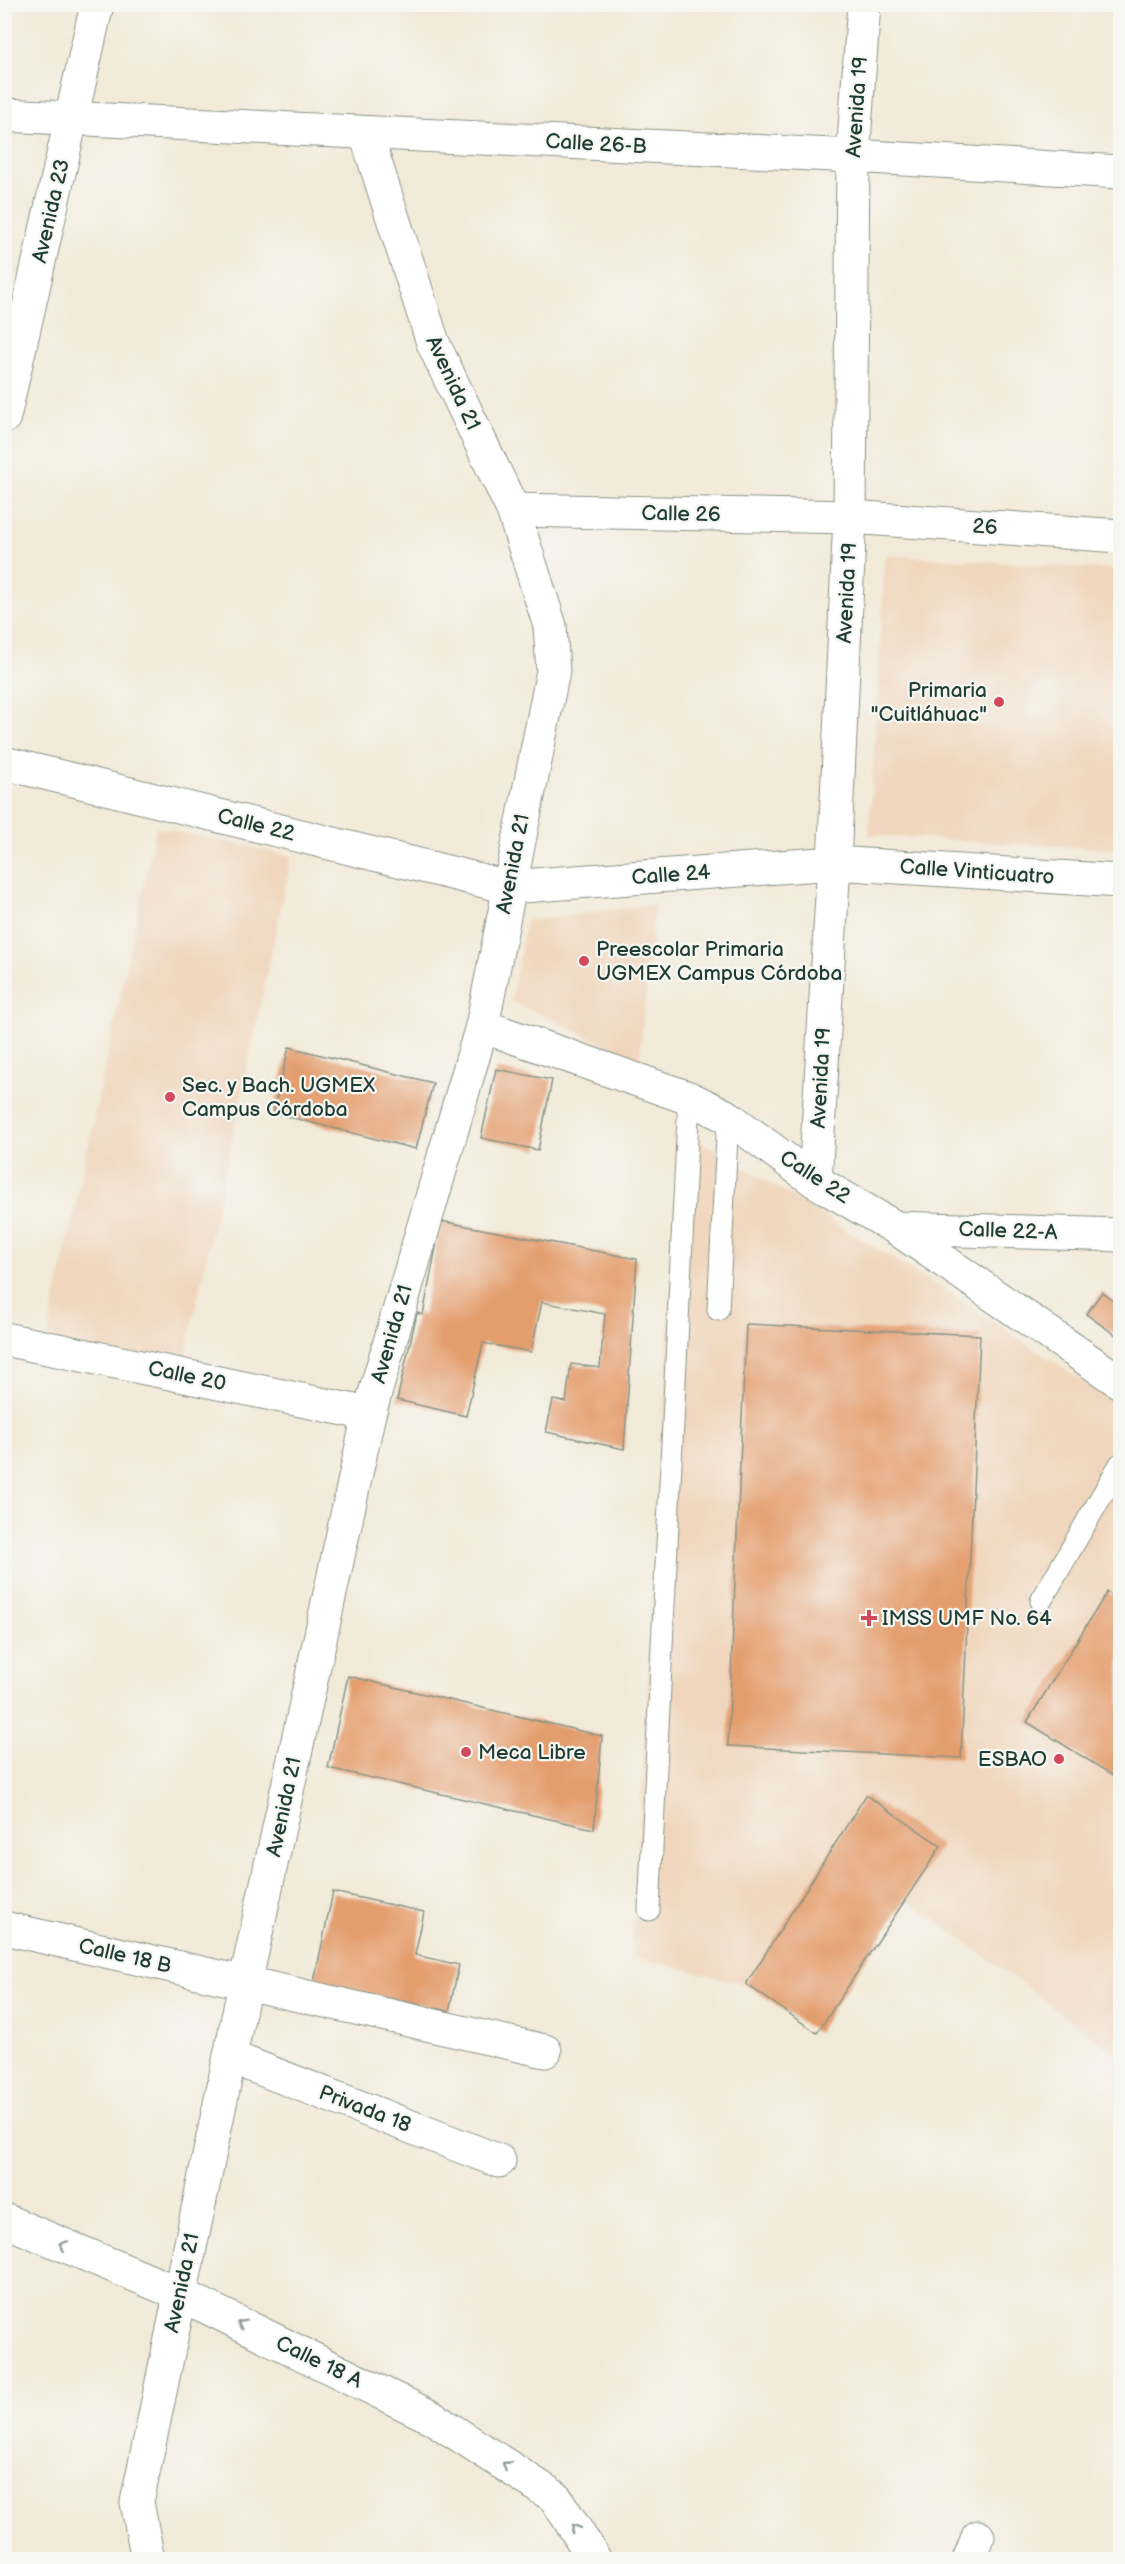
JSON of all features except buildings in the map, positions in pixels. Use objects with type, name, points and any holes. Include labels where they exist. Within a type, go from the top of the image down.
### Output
[{"type":"street","name":"Avenida 23","points":[[4,417],[97,4]]},
{"type":"street","name":"Avenida 19","points":[[815,1181],[834,863],[850,517],[853,156],[864,4]]},
{"type":"street","name":"Calle 26-B","points":[[4,115],[853,156],[1120,172]]},
{"type":"street","name":"Avenida 21","points":[[148,2559],[137,2502],[245,1984],[369,1414],[482,1026],[553,671],[550,626],[513,510],[433,343],[366,134]]},
{"type":"street","name":"Calle 26","points":[[513,510],[850,517]]},
{"type":"street","name":"26","points":[[850,517],[1120,536]]},
{"type":"street","name":"Calle 22","points":[[4,763],[508,887]]},
{"type":"street","name":"Calle 24","points":[[508,887],[834,863]]},
{"type":"street","name":"Calle Vinticuatro","points":[[834,863],[1120,881]]},
{"type":"street","name":"Calle 22","points":[[482,1026],[689,1098],[728,1117],[815,1181],[896,1228],[1120,1382]]},
{"type":"street","name":"Calle 22-A","points":[[896,1228],[1120,1235]]},
{"type":"street","name":"Calle 20","points":[[4,1339],[369,1414]]},
{"type":"street","name":"Calle 18 B","points":[[4,1928],[545,2051]]},
{"type":"street","name":"Privada 18","points":[[230,2057],[499,2161]]},
{"type":"street","name":"Calle 18 A","points":[[4,2220],[180,2294],[431,2417],[555,2497],[594,2559]]},
{"type":"lane","points":[[649,1910],[689,1098]]},
{"type":"lane","points":[[718,1310],[728,1117]]},
{"type":"lane","points":[[1041,1601],[1120,1464]]},
{"type":"shaded area","name":"Primaria \"Cuitláhuac\"","points":[[885,555],[1120,570],[1120,850],[869,835]]},
{"type":"shaded area","name":"Sec. y Bach. UGMEX Campus Córdoba","points":[[156,827],[292,856],[183,1368],[47,1339]]},
{"type":"shaded area","name":"Preescolar Primaria UGMEX Campus Córdoba","points":[[655,904],[639,1060],[511,1001],[526,921]]},
{"type":"shaded area","name":"IMSS UMF No. 64","points":[[680,1128],[964,1302],[1120,1406],[1120,2057],[906,1898],[817,2033],[746,1984],[632,1957]]},
{"type":"place","name":"Primaria \"Cuitláhuac\"","points":[[999,702]]},
{"type":"place","name":"Preescolar Primaria UGMEX Campus Córdoba","points":[[584,961]]},
{"type":"place","name":"Sec. y Bach. UGMEX Campus Córdoba","points":[[170,1097]]},
{"type":"place","name":"IMSS UMF No. 64","points":[[869,1618]]},
{"type":"place","name":"Meca Libre","points":[[466,1752]]},
{"type":"place","name":"ESBAO","points":[[1059,1759]]}]
